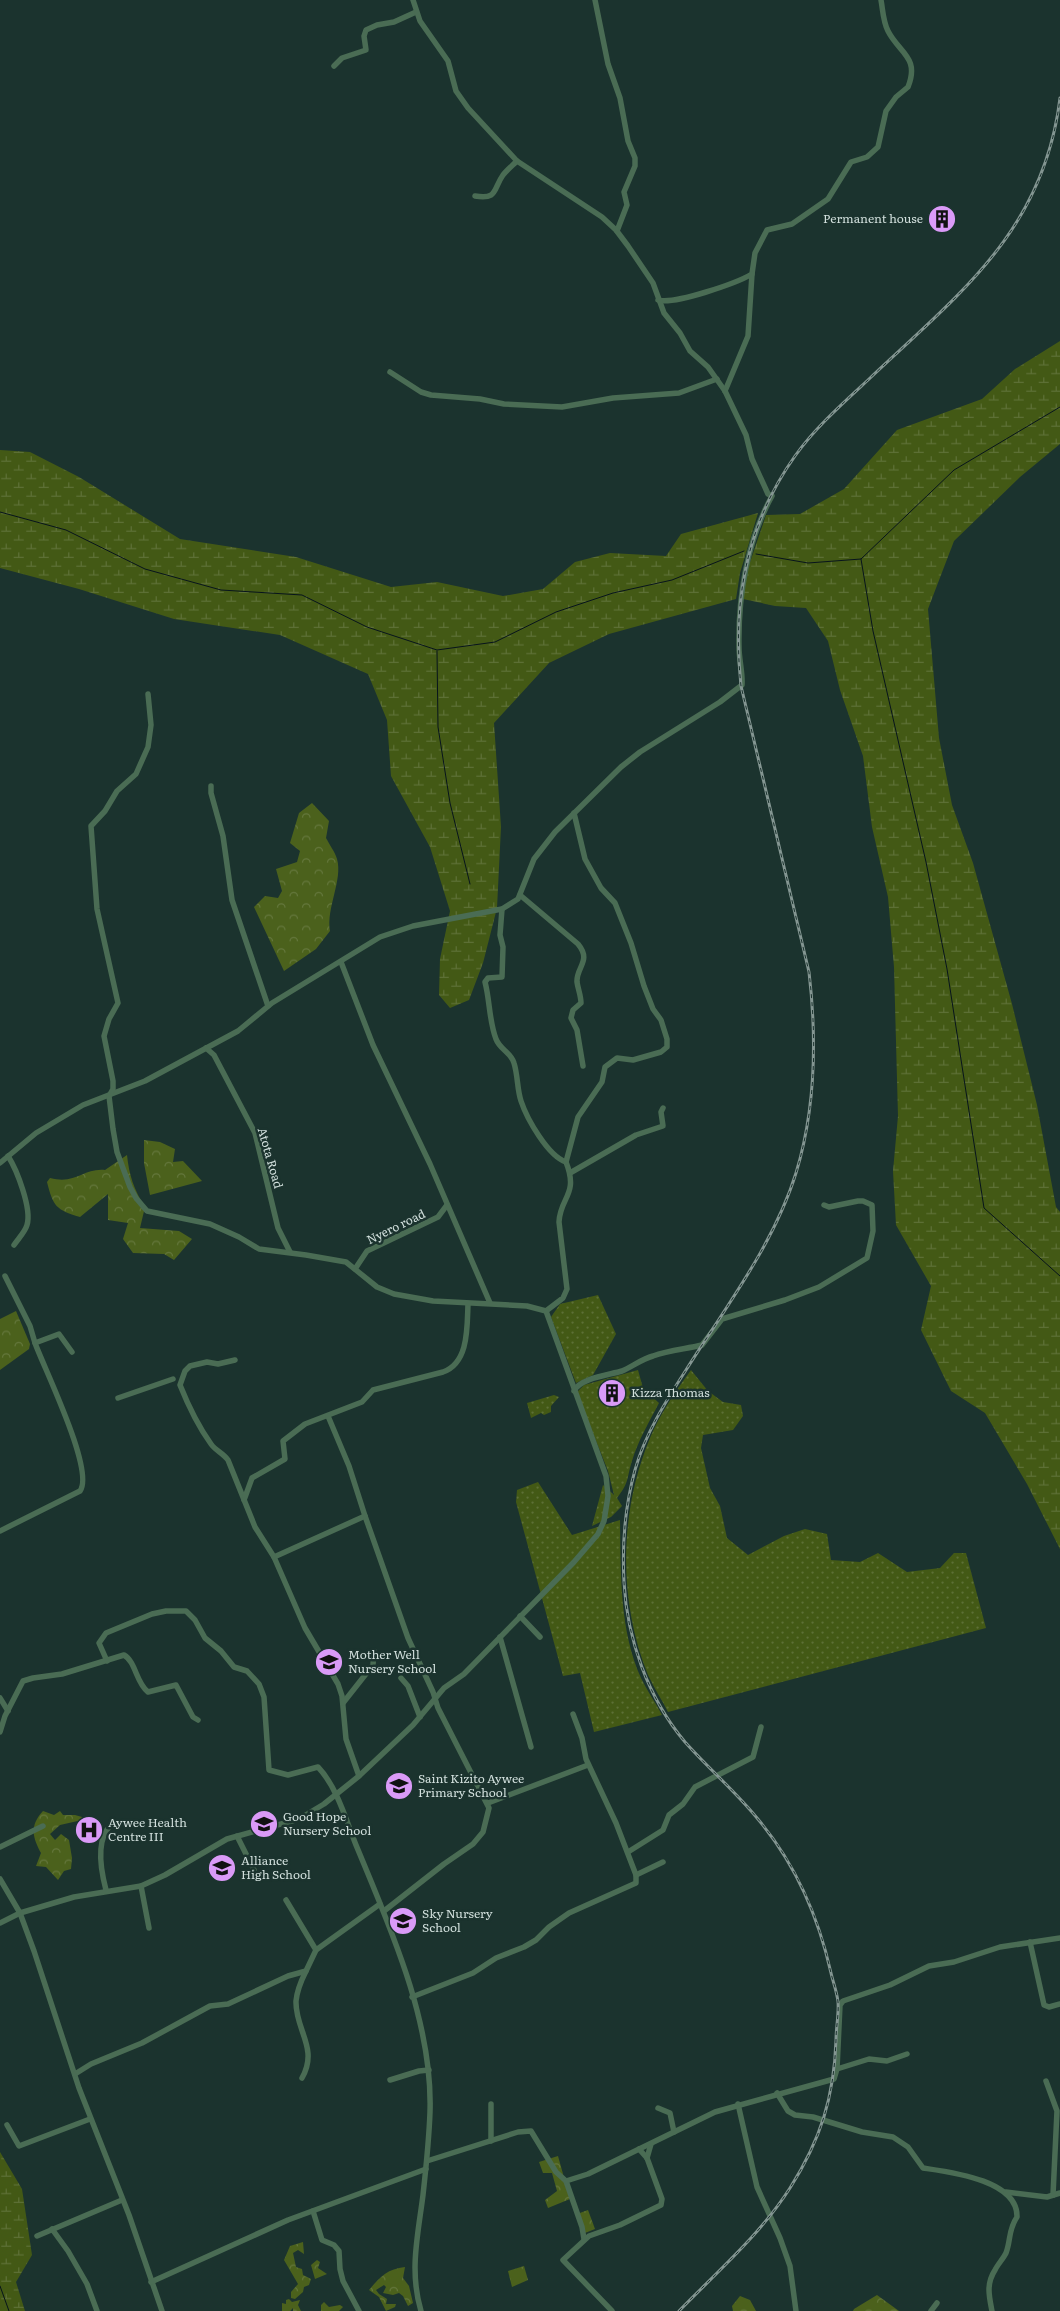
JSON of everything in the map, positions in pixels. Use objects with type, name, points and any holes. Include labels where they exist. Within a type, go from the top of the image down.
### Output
[{"type":"street","points":[[0,1163],[36,1133],[76,1109],[110,1096],[178,1065],[238,1031],[268,1006],[380,937],[404,928],[502,909],[511,905],[520,895],[534,859],[555,832],[574,813],[636,755],[742,686],[739,627],[743,582],[757,531],[772,496],[768,494],[752,459],[746,434],[725,390],[690,352],[680,333],[664,313],[653,283],[617,231],[584,204],[517,161],[458,96],[448,61],[416,12],[413,0]]},
{"type":"street","points":[[595,0],[608,64],[620,98],[628,141],[635,158],[635,166],[624,192],[627,205],[617,231]]},
{"type":"street","points":[[725,390],[748,336],[755,253],[767,230],[792,224],[828,199],[851,162],[867,157],[878,147],[886,111],[896,97],[908,87],[911,62],[888,30],[881,0]]},
{"type":"street","points":[[334,66],[342,58],[366,50],[364,36],[366,30],[378,25],[394,22],[416,12]]},
{"type":"street","points":[[475,196],[487,197],[495,192],[504,174],[517,161]]},
{"type":"street","points":[[658,300],[680,299],[741,280],[752,274]]},
{"type":"street","points":[[390,372],[421,392],[431,395],[480,399],[504,404],[562,407],[613,398],[679,393],[717,380]]},
{"type":"street","points":[[148,694],[151,725],[148,747],[136,774],[114,794],[105,812],[91,826],[97,909],[118,1003],[109,1019],[104,1036],[113,1081],[113,1089],[110,1096],[117,1152],[130,1187],[136,1198],[147,1210],[210,1224],[239,1237],[258,1249],[290,1252],[346,1262],[368,1281],[387,1292],[433,1301],[468,1304],[490,1303],[527,1306],[546,1310],[559,1302],[567,1289],[559,1222],[560,1214],[570,1190],[570,1173],[566,1162],[578,1117],[602,1082],[604,1067],[617,1058],[633,1060],[661,1052],[665,1050],[668,1043],[661,1020],[653,1009],[644,986],[631,943],[615,903],[601,888],[585,859],[574,813]]},
{"type":"street","points":[[211,786],[211,793],[223,836],[231,894],[268,1006]]},
{"type":"street","points":[[520,895],[578,944],[583,952],[583,964],[577,982],[581,1003],[573,1010],[571,1015],[572,1023],[577,1030],[583,1066]]},
{"type":"street","points":[[502,909],[500,935],[503,948],[502,977],[488,978],[485,982],[490,999],[491,1023],[498,1044],[509,1054],[514,1062],[523,1106],[545,1145],[558,1158],[566,1162]]},
{"type":"street","points":[[341,962],[373,1045],[490,1303]]},
{"type":"street","name":"Atota Road","points":[[206,1048],[214,1055],[254,1133],[278,1228],[290,1252]]},
{"type":"street","points":[[570,1173],[636,1135],[663,1126],[661,1112],[663,1108]]},
{"type":"street","points":[[8,1156],[23,1192],[28,1218],[26,1228],[14,1245]]},
{"type":"street","points":[[574,1391],[577,1386],[583,1383],[599,1376],[620,1371],[654,1355],[702,1346],[722,1319],[785,1300],[819,1287],[867,1258],[873,1231],[872,1205],[863,1201],[829,1207],[824,1205]]},
{"type":"street","name":"Nyero road","points":[[355,1269],[367,1251],[438,1217],[447,1205]]},
{"type":"street","points":[[0,1531],[80,1490],[83,1486],[76,1445],[30,1326],[5,1276]]},
{"type":"street","points":[[244,1501],[252,1478],[284,1459],[283,1440],[305,1424],[362,1402],[373,1390],[448,1370],[461,1356],[465,1345],[468,1304]]},
{"type":"street","points":[[0,1923],[20,1913],[74,1897],[106,1890],[141,1886],[165,1875],[214,1845],[237,1836],[299,1819],[336,1795],[359,1776],[420,1717],[444,1688],[464,1674],[588,1547],[601,1530],[604,1520],[608,1496],[606,1476],[546,1310]]},
{"type":"street","points":[[35,1343],[60,1334],[72,1352]]},
{"type":"street","points":[[234,1360],[218,1364],[207,1362],[190,1366],[180,1382],[190,1410],[209,1440],[228,1460],[255,1527],[274,1558],[302,1622],[338,1684],[343,1703],[346,1739],[359,1776]]},
{"type":"street","points":[[118,1398],[174,1379]]},
{"type":"street","points":[[328,1416],[348,1466],[408,1638],[433,1692],[434,1700],[488,1803],[489,1811],[480,1838],[384,1911]]},
{"type":"street","points":[[274,1558],[365,1516]]},
{"type":"street","points":[[107,1661],[99,1643],[106,1633],[158,1613],[186,1611],[195,1620],[204,1638],[221,1651],[234,1667],[247,1670],[259,1684],[264,1698],[269,1770],[286,1776],[318,1767],[336,1795],[384,1911],[412,1997],[430,2070],[427,2161],[414,2264],[415,2286],[421,2311]]},
{"type":"street","points":[[520,1616],[540,1637]]},
{"type":"street","points":[[500,1637],[531,1747]]},
{"type":"street","points":[[343,1703],[373,1665],[374,1651]]},
{"type":"street","points":[[0,1732],[8,1711],[23,1682],[34,1678],[62,1674],[126,1655],[141,1685],[148,1692],[176,1685],[193,1717],[198,1720]]},
{"type":"street","points":[[401,1678],[408,1686],[420,1717]]},
{"type":"street","points":[[0,1698],[8,1711]]},
{"type":"street","points":[[412,1997],[473,1973],[496,1958],[536,1940],[549,1927],[569,1913],[636,1883],[636,1875],[628,1852],[588,1765],[582,1747],[582,1738],[573,1714]]},
{"type":"street","points":[[628,1852],[662,1830],[669,1814],[684,1804],[695,1787],[753,1757],[761,1727]]},
{"type":"street","points":[[488,1803],[588,1765]]},
{"type":"street","points":[[106,1890],[103,1877],[102,1837],[111,1825]]},
{"type":"street","points":[[0,1847],[43,1826]]},
{"type":"street","points":[[237,1836],[254,1870]]},
{"type":"street","points":[[636,1875],[663,1862]]},
{"type":"street","points":[[0,1879],[20,1913],[90,2119],[122,2200],[162,2311]]},
{"type":"street","points":[[141,1886],[149,1928]]},
{"type":"street","points":[[286,1900],[316,1950]]},
{"type":"street","points":[[302,2078],[309,2058],[296,2002],[300,1983],[316,1950],[380,1904]]},
{"type":"street","points":[[566,2181],[588,2174],[706,2115],[777,2093],[834,2079],[837,2069],[841,2003],[890,1985],[925,1967],[954,1962],[1000,1947],[1060,1938]]},
{"type":"street","points":[[1030,1942],[1044,2005],[1049,2007],[1060,2004]]},
{"type":"street","points":[[74,2074],[91,2064],[142,2043],[210,2006],[228,2004],[288,1976],[306,1971]]},
{"type":"street","points":[[837,2069],[869,2059],[887,2061],[907,2054]]},
{"type":"street","points":[[390,2080],[419,2071],[430,2070]]},
{"type":"street","points":[[1046,2081],[1058,2111],[1053,2195]]},
{"type":"street","points":[[777,2093],[791,2113],[813,2117],[862,2132],[893,2137],[908,2147],[919,2165],[923,2168],[974,2178],[1006,2192],[1047,2197],[1060,2194]]},
{"type":"street","points":[[491,2141],[492,2104]]},
{"type":"street","points":[[738,2104],[757,2187],[780,2238],[790,2266],[796,2311]]},
{"type":"street","points":[[658,2108],[670,2114],[674,2132]]},
{"type":"street","points":[[7,2124],[19,2146],[90,2119]]},
{"type":"street","points":[[427,2161],[518,2132],[530,2131],[556,2172],[566,2181],[582,2227],[584,2239]]},
{"type":"street","points":[[648,2158],[651,2144]]},
{"type":"street","points":[[612,2311],[564,2262],[564,2258],[584,2239],[661,2205],[662,2199],[648,2158],[640,2149]]},
{"type":"street","points":[[151,2282],[288,2220],[426,2169]]},
{"type":"street","points":[[992,2311],[988,2287],[993,2271],[1006,2253],[1010,2227],[1017,2217],[1015,2202],[1006,2192]]},
{"type":"street","points":[[37,2236],[122,2200]]},
{"type":"street","points":[[313,2211],[322,2240],[334,2245],[339,2251],[340,2272],[359,2311]]},
{"type":"street","points":[[52,2229],[68,2251],[87,2284],[97,2311]]},
{"type":"street","points":[[931,2311],[936,2303]]},
{"type":"green space","points":[[1060,341],[1060,444],[1020,477],[954,541],[928,609],[939,738],[952,805],[973,863],[1012,1004],[1037,1105],[1056,1207],[1060,1212],[1060,1549],[1027,1484],[985,1413],[951,1391],[921,1330],[931,1286],[896,1225],[893,1171],[898,1116],[894,967],[888,897],[872,827],[863,756],[840,690],[828,641],[806,608],[775,606],[743,599],[746,574],[766,515],[800,514],[844,489],[897,430],[982,399],[1015,369]]},
{"type":"green space","points":[[0,450],[30,452],[79,477],[180,539],[296,557],[391,587],[437,582],[503,596],[543,589],[575,562],[610,553],[666,556],[681,534],[758,513],[740,573],[736,599],[609,634],[549,663],[494,723],[501,827],[497,908],[483,963],[469,1000],[450,1008],[439,995],[440,959],[450,911],[430,847],[391,776],[387,720],[368,674],[280,635],[174,619],[79,589],[0,568]]},
{"type":"green space","points":[[312,803],[329,821],[326,838],[337,859],[338,876],[330,913],[330,931],[316,949],[284,971],[254,907],[265,896],[278,898],[282,891],[276,869],[297,862],[300,851],[290,843],[299,813]]},
{"type":"green space","points":[[144,1140],[160,1142],[175,1149],[173,1162],[183,1161],[202,1181],[150,1195],[144,1163]]},
{"type":"green space","points":[[127,1155],[133,1182],[145,1207],[140,1228],[179,1231],[192,1239],[174,1260],[164,1254],[133,1253],[123,1239],[128,1223],[108,1220],[108,1194],[80,1217],[61,1209],[51,1197],[47,1182],[50,1178],[59,1180],[73,1178],[91,1171],[105,1170]]},
{"type":"green space","points":[[598,1295],[616,1334],[593,1375],[576,1383],[551,1317],[560,1304]]},
{"type":"green space","points":[[16,1311],[30,1344],[29,1349],[0,1370],[0,1319]]},
{"type":"green space","points":[[638,1370],[643,1388],[659,1403],[637,1446],[626,1484],[617,1498],[622,1506],[611,1517],[592,1526],[603,1485],[614,1495],[608,1471],[585,1413],[575,1394],[584,1385]]},
{"type":"green space","points":[[691,1370],[708,1391],[723,1402],[741,1405],[743,1416],[733,1430],[703,1435],[701,1448],[710,1488],[720,1506],[727,1538],[748,1555],[784,1536],[805,1529],[827,1534],[831,1560],[860,1562],[878,1553],[907,1572],[940,1568],[954,1553],[966,1553],[986,1628],[668,1712],[648,1675],[638,1647],[631,1617],[627,1587],[626,1556],[628,1526],[632,1496],[650,1438],[668,1403]]},
{"type":"green space","points":[[554,1395],[559,1397],[551,1406],[551,1412],[544,1415],[541,1413],[531,1418],[527,1403]]},
{"type":"green space","points":[[538,1482],[572,1535],[620,1520],[623,1600],[629,1640],[641,1678],[662,1715],[594,1732],[580,1673],[563,1676],[516,1502],[517,1490]]},
{"type":"green space","points":[[43,1811],[54,1815],[60,1811],[63,1815],[82,1817],[82,1820],[60,1825],[50,1834],[55,1840],[61,1834],[69,1840],[72,1858],[71,1869],[64,1871],[58,1880],[46,1867],[36,1866],[41,1853],[34,1837],[34,1827]]},
{"type":"green space","points":[[0,2152],[22,2189],[32,2255],[16,2282],[25,2311],[0,2311]]},
{"type":"green space","points":[[558,2156],[570,2199],[548,2208],[545,2200],[557,2191],[552,2173],[543,2173],[539,2162]]},
{"type":"green space","points":[[588,2210],[595,2229],[585,2233],[577,2214]]},
{"type":"green space","points":[[303,2242],[304,2254],[298,2250],[293,2253],[296,2267],[302,2269],[303,2275],[311,2279],[309,2285],[304,2287],[303,2292],[295,2299],[291,2298],[291,2292],[298,2284],[284,2260],[290,2246]]},
{"type":"green space","points":[[317,2260],[320,2262],[318,2268],[327,2274],[315,2279],[311,2265]]},
{"type":"green space","points":[[524,2266],[528,2280],[512,2287],[508,2271]]},
{"type":"green space","points":[[405,2267],[403,2278],[409,2286],[413,2303],[408,2306],[403,2296],[399,2293],[393,2295],[383,2293],[386,2287],[384,2285],[376,2290],[387,2299],[386,2304],[396,2304],[395,2307],[386,2311],[379,2297],[369,2290],[384,2274]]},
{"type":"green space","points":[[877,2295],[899,2311],[853,2311],[854,2309]]},
{"type":"green space","points":[[740,2296],[750,2300],[756,2311],[733,2311],[732,2306]]},
{"type":"green space","points":[[289,2299],[292,2302],[300,2300],[298,2305],[301,2311],[293,2311],[293,2308],[290,2311],[282,2311],[282,2303],[286,2304],[286,2300]]},
{"type":"green space","points":[[324,2302],[329,2307],[340,2305],[343,2307],[339,2311],[321,2311],[321,2305]]},
{"type":"waterway","points":[[756,554],[808,563],[861,559],[954,470],[1060,407]]},
{"type":"waterway","points":[[0,512],[66,530],[145,569],[221,590],[302,595],[367,627],[437,650],[495,642],[556,612],[613,593],[672,580],[744,551]]},
{"type":"waterway","points":[[861,559],[873,631],[926,862],[947,969],[984,1208],[1060,1276]]},
{"type":"waterway","points":[[437,651],[438,727],[450,803],[470,884]]},
{"type":"waterway","points":[[0,2286],[9,2311]]},
{"type":"railway","points":[[679,2311],[765,2222],[801,2170],[818,2135],[829,2099],[835,2061],[838,2011],[837,1995],[819,1931],[804,1891],[783,1853],[771,1835],[740,1798],[685,1742],[672,1725],[650,1687],[635,1646],[626,1603],[624,1582],[623,1554],[627,1512],[635,1470],[644,1444],[678,1382],[747,1275],[775,1225],[796,1173],[803,1148],[811,1098],[814,1048],[809,972],[741,686],[739,655],[741,595],[754,537],[778,482],[795,456],[829,416],[965,288],[992,257],[1016,223],[1036,186],[1051,145],[1060,98]]},
{"type":"place","name":"Permanent house","points":[[942,219]]},
{"type":"place","name":"Kizza Thomas","points":[[612,1393]]},
{"type":"place","name":"Mother Well Nursery School","points":[[329,1662]]},
{"type":"place","name":"Saint Kizito Aywee Primary School","points":[[399,1786]]},
{"type":"place","name":"Good Hope Nursery School","points":[[264,1824]]},
{"type":"place","name":"Aywee Health Centre III","points":[[89,1830]]},
{"type":"place","name":"Alliance High School","points":[[222,1868]]},
{"type":"place","name":"Sky Nursery School","points":[[403,1921]]}]
